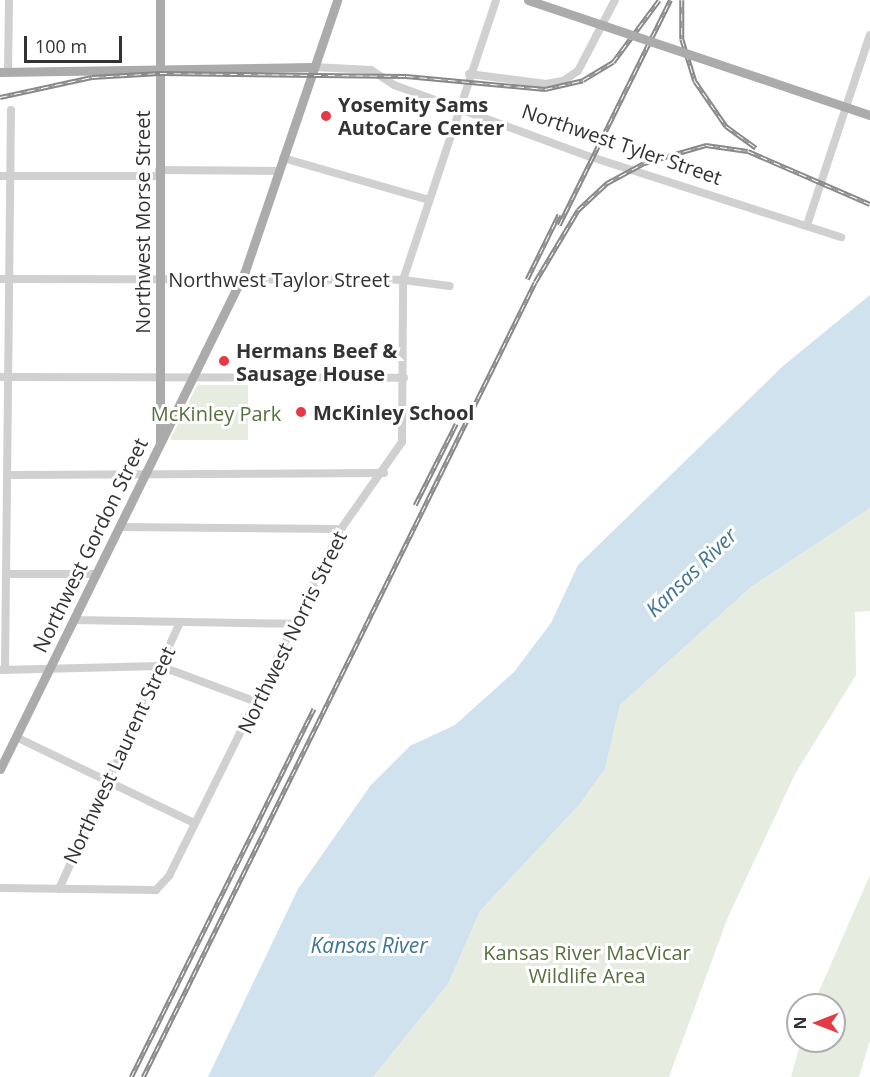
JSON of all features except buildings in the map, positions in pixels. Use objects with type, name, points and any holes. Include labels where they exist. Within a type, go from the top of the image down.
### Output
[{"type":"main road","name":"Northwest Morse Street","points":[[160,0],[160,444]]},
{"type":"main road","name":"Northwest Gordon Street","points":[[0,769],[241,279],[337,0]]},
{"type":"main road","points":[[528,0],[870,115]]},
{"type":"main road","name":"Northwest Tyler Street","points":[[4,72],[314,67]]},
{"type":"street","points":[[4,72],[9,0]]},
{"type":"street","points":[[0,377],[404,378],[403,280],[426,199],[461,105],[469,74],[496,0]]},
{"type":"street","points":[[469,74],[546,84],[563,81],[578,71],[615,0]]},
{"type":"street","points":[[807,225],[870,34]]},
{"type":"street","name":"Northwest Tyler Street","points":[[314,67],[371,70],[394,85],[461,105],[588,156],[841,237]]},
{"type":"street","points":[[11,110],[4,279],[9,377],[9,574],[3,670],[49,671],[104,664],[160,666],[213,681],[257,702]]},
{"type":"street","points":[[283,158],[426,199]]},
{"type":"street","points":[[0,176],[278,171]]},
{"type":"street","name":"Northwest Taylor Street","points":[[4,279],[403,280],[450,286]]},
{"type":"street","name":"Northwest Norris Street","points":[[59,889],[162,886],[257,702],[341,529],[384,473],[402,442],[404,378]]},
{"type":"street","points":[[10,475],[384,473]]},
{"type":"street","points":[[120,527],[341,529]]},
{"type":"street","points":[[9,574],[96,574]]},
{"type":"street","points":[[74,620],[296,624]]},
{"type":"street","name":"Northwest Laurent Street","points":[[59,889],[107,778],[180,622]]},
{"type":"street","points":[[16,737],[107,778],[194,823]]},
{"type":"street","points":[[0,888],[59,889]]},
{"type":"green space","name":"McKinley Park","points":[[197,385],[248,385],[248,440],[170,440]]},
{"type":"green space","name":"Kansas River MacVicar Wildlife Area","points":[[870,508],[870,611],[855,612],[856,675],[795,774],[728,917],[669,1077],[373,1077],[448,984],[480,911],[579,805],[605,769],[620,705],[751,587]]},
{"type":"green space","points":[[870,875],[870,1040],[859,1077],[791,1077],[798,1053],[846,1053],[846,993],[818,993]]},
{"type":"water","name":"Kansas River","points":[[870,295],[870,508],[751,587],[620,705],[605,769],[579,805],[480,911],[448,984],[373,1077],[208,1077],[298,889],[371,785],[410,746],[455,725],[514,672],[551,623],[578,565],[783,366]]},
{"type":"railway","points":[[0,97],[92,77],[160,73],[406,76],[545,89],[583,80],[613,62],[659,0]]},
{"type":"railway","points":[[559,225],[670,0]]},
{"type":"railway","points":[[682,0],[682,39],[695,81],[726,126],[756,148]]},
{"type":"railway","points":[[143,1077],[535,282],[578,210],[607,183],[644,163],[706,145],[748,151],[870,204]]},
{"type":"railway","points":[[527,279],[559,214]]},
{"type":"railway","points":[[415,505],[456,424]]},
{"type":"railway","points":[[131,1077],[314,709]]},
{"type":"place","name":"Yosemity Sams AutoCare Center","points":[[326,116]]},
{"type":"place","name":"Hermans Beef & Sausage House","points":[[224,361]]},
{"type":"place","name":"McKinley School","points":[[301,412]]}]
